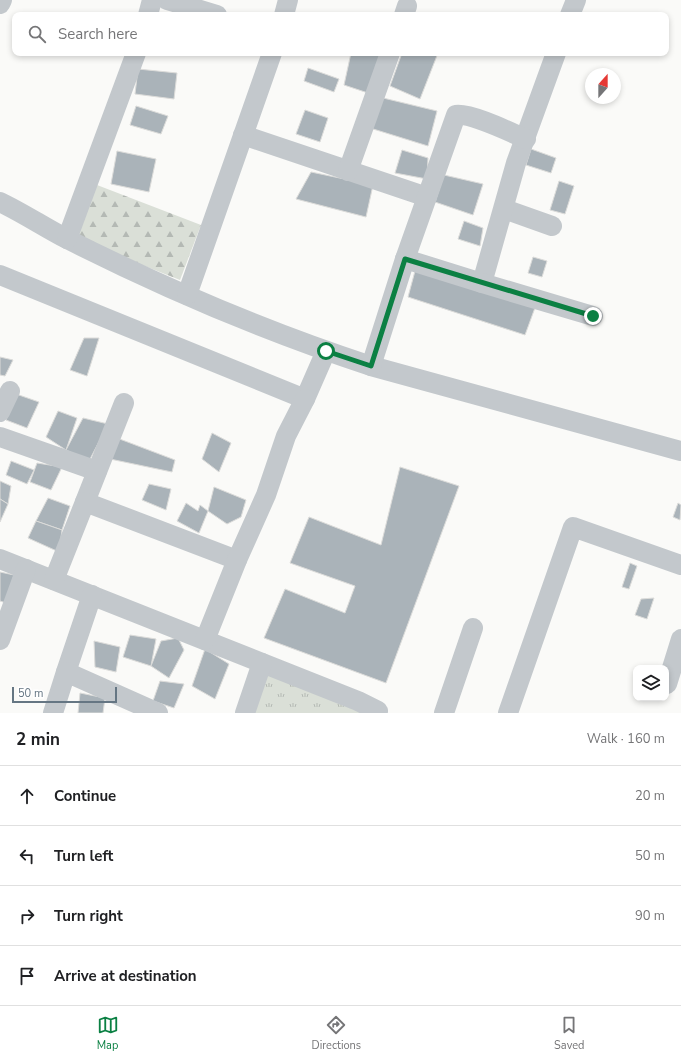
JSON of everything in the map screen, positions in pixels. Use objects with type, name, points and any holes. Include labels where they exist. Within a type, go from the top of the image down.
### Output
[{"type":"street","points":[[0,4],[2,0]]},
{"type":"street","points":[[149,12],[152,0]]},
{"type":"street","points":[[167,0],[207,12]]},
{"type":"street","points":[[285,12],[288,0]]},
{"type":"street","points":[[571,12],[576,0]]},
{"type":"street","points":[[67,239],[135,56]]},
{"type":"street","points":[[187,295],[271,56]]},
{"type":"street","points":[[348,171],[389,56]]},
{"type":"street","points":[[482,282],[516,163],[555,56]]},
{"type":"street","points":[[371,366],[405,259],[456,115],[471,118],[526,138]]},
{"type":"street","points":[[243,135],[426,197]]},
{"type":"street","points":[[0,202],[67,239],[187,295],[326,351],[371,366],[681,451]]},
{"type":"street","points":[[504,209],[552,226]]},
{"type":"street","points":[[405,259],[593,316]]},
{"type":"street","points":[[0,275],[304,399]]},
{"type":"street","points":[[205,640],[237,560],[266,495],[286,436],[326,351]]},
{"type":"street","points":[[0,412],[10,391]]},
{"type":"street","points":[[54,580],[124,403]]},
{"type":"street","points":[[0,437],[97,471]]},
{"type":"street","points":[[85,502],[237,560]]},
{"type":"street","points":[[508,713],[572,527],[681,564]]},
{"type":"street","points":[[0,559],[358,701],[378,711],[377,713]]},
{"type":"street","points":[[0,640],[26,569]]},
{"type":"street","points":[[53,713],[92,595]]},
{"type":"street","points":[[444,713],[473,628]]},
{"type":"street","points":[[669,678],[681,639]]},
{"type":"street","points":[[245,713],[262,662]]},
{"type":"street","points":[[66,672],[158,713]]},
{"type":"green space","points":[[84,180],[201,225],[180,280],[64,234]]},
{"type":"green space","points":[[266,668],[368,713],[251,713]]},
{"type":"building","points":[[350,56],[382,56],[371,94],[344,85]]},
{"type":"building","points":[[401,56],[437,56],[420,99],[390,86]]},
{"type":"building","points":[[308,68],[339,79],[334,92],[304,81]]},
{"type":"building","points":[[138,69],[177,73],[174,99],[135,94]]},
{"type":"building","points":[[379,97],[437,111],[428,146],[370,128]]},
{"type":"building","points":[[136,106],[168,116],[161,134],[130,125]]},
{"type":"building","points":[[305,110],[328,118],[320,142],[296,134]]},
{"type":"building","points":[[531,149],[556,158],[551,173],[526,165]]},
{"type":"building","points":[[402,150],[428,158],[427,179],[395,173]]},
{"type":"building","points":[[117,151],[156,159],[149,192],[111,184]]},
{"type":"building","points":[[311,172],[373,185],[366,217],[296,199]]},
{"type":"building","points":[[444,175],[483,184],[473,215],[435,202]]},
{"type":"building","points":[[559,181],[574,186],[565,214],[550,210]]},
{"type":"building","points":[[464,221],[483,228],[480,246],[458,239]]},
{"type":"building","points":[[533,257],[547,261],[542,277],[528,273]]},
{"type":"building","points":[[415,271],[536,305],[525,335],[408,297]]},
{"type":"building","points":[[84,338],[99,338],[87,376],[70,370]]},
{"type":"building","points":[[0,357],[13,360],[5,376],[0,375]]},
{"type":"building","points":[[16,394],[39,402],[27,428],[6,420]]},
{"type":"building","points":[[58,411],[77,418],[66,450],[46,437]]},
{"type":"building","points":[[83,418],[108,424],[89,461],[66,450]]},
{"type":"building","points":[[212,433],[231,443],[219,472],[202,459]]},
{"type":"building","points":[[117,438],[175,460],[172,472],[110,459]]},
{"type":"building","points":[[11,461],[34,470],[27,484],[6,475]]},
{"type":"building","points":[[37,463],[62,467],[51,490],[30,482]]},
{"type":"building","points":[[400,467],[459,486],[386,683],[264,638],[285,589],[345,613],[355,586],[290,563],[309,517],[381,545]]},
{"type":"building","points":[[0,481],[11,486],[8,504],[0,499]]},
{"type":"building","points":[[149,484],[171,489],[166,510],[142,500]]},
{"type":"building","points":[[214,487],[246,500],[241,517],[227,524],[208,511]]},
{"type":"building","points":[[48,498],[70,506],[62,530],[36,521]]},
{"type":"building","points":[[0,499],[8,504],[0,522]]},
{"type":"building","points":[[186,503],[198,511],[200,505],[208,511],[199,533],[177,521]]},
{"type":"building","points":[[678,503],[681,505],[680,520],[673,517]]},
{"type":"building","points":[[36,521],[62,530],[59,552],[28,538]]},
{"type":"building","points":[[630,563],[637,566],[629,589],[622,587]]},
{"type":"building","points":[[0,572],[14,575],[6,603],[0,601]]},
{"type":"building","points":[[654,598],[647,619],[635,615],[641,599]]},
{"type":"building","points":[[130,635],[156,639],[151,666],[123,657]]},
{"type":"building","points":[[178,638],[184,650],[169,678],[151,666],[161,641]]},
{"type":"building","points":[[94,641],[120,647],[116,672],[95,667]]},
{"type":"building","points":[[205,649],[229,664],[215,699],[192,686]]},
{"type":"building","points":[[160,681],[184,684],[174,708],[153,701]]},
{"type":"building","points":[[80,693],[105,698],[103,713],[78,713]]},
{"type":"route","points":[[326,351],[371,366],[405,259],[593,316]]}]
